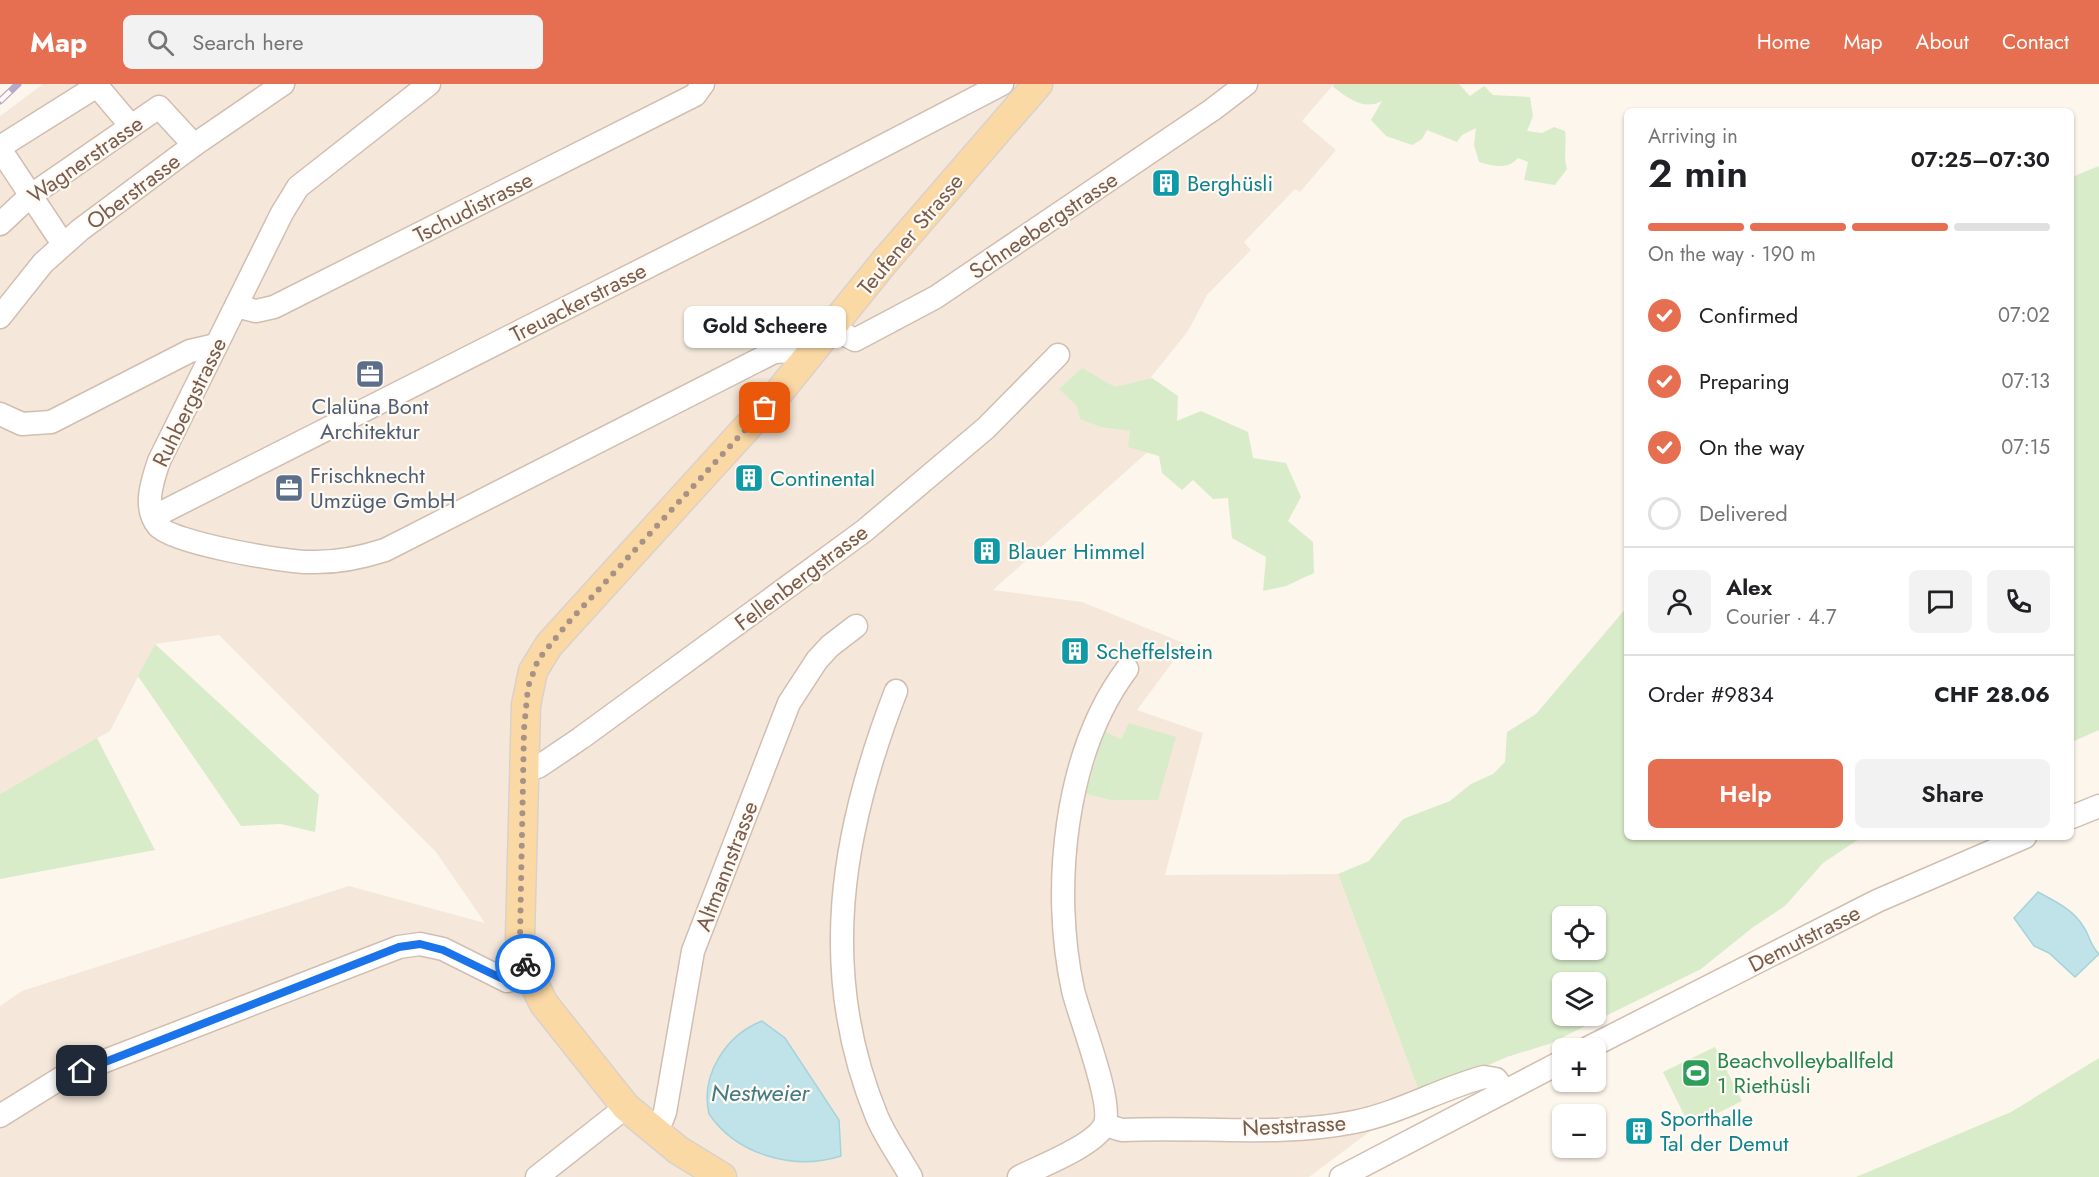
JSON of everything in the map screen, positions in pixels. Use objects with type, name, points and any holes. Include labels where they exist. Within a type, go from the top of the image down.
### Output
[{"type":"main road","name":"Teufener Strasse","points":[[722,1177],[697,1163],[653,1132],[626,1107],[544,1004],[528,976],[520,937],[528,687],[543,652],[751,424],[898,245],[1038,84]]},
{"type":"street","name":"Oberstrasse","points":[[0,317],[26,282],[63,244],[194,145],[283,84]]},
{"type":"street","name":"Ruhbergstrasse","points":[[153,517],[150,496],[159,461],[282,213],[298,187],[429,84]]},
{"type":"street","name":"Tschudistrasse","points":[[236,306],[256,311],[274,307],[695,96],[703,84]]},
{"type":"street","name":"Treuackerstrasse","points":[[153,517],[758,211],[1002,84]]},
{"type":"street","name":"Schneebergstrasse","points":[[832,328],[855,340],[936,297],[1212,110],[1245,84]]},
{"type":"street","points":[[63,244],[0,148],[97,86],[131,126]]},
{"type":"street","name":"Wagnerstrasse","points":[[0,224],[30,196],[159,107],[194,145]]},
{"type":"street","points":[[0,414],[22,424],[51,422],[190,351],[216,345]]},
{"type":"street","points":[[153,517],[162,530],[172,536],[206,544],[308,562],[353,560],[385,550],[774,352],[794,351],[806,359]]},
{"type":"street","name":"Fellenbergstrasse","points":[[524,767],[538,767],[581,738],[864,531],[986,428],[1058,355]]},
{"type":"street","name":"Altmannstrasse","points":[[653,1132],[665,1112],[693,951],[789,703],[817,660],[830,646],[856,626]]},
{"type":"street","points":[[1019,1177],[1093,1139],[1105,1125],[1106,1101],[1078,1013],[1067,960],[1062,903],[1063,872],[1077,781],[1106,700],[1127,669]]},
{"type":"street","points":[[896,691],[866,772],[851,836],[844,892],[843,971],[851,1040],[864,1083],[882,1126],[911,1177]]},
{"type":"street","points":[[2074,816],[2099,806]]},
{"type":"street","name":"Demutstrasse","points":[[1606,1039],[1877,901],[2018,840]]},
{"type":"street","points":[[0,1116],[61,1078],[399,947],[420,944],[443,950],[507,981],[528,976]]},
{"type":"street","points":[[1341,1177],[1552,1067]]},
{"type":"street","name":"Neststrasse","points":[[1105,1125],[1122,1130],[1277,1130],[1327,1126],[1384,1114],[1484,1077],[1497,1079],[1505,1091]]},
{"type":"street","points":[[537,1177],[626,1107]]},
{"type":"shaded area","points":[[43,84],[1334,84],[1302,121],[1336,150],[1300,192],[1295,189],[1244,242],[1251,250],[1207,295],[1188,331],[1133,400],[1169,433],[993,590],[1082,602],[1186,644],[1137,710],[1203,733],[1165,875],[1338,874],[1420,1094],[1309,1177],[0,1177],[0,1006],[22,991],[349,886],[485,923],[436,852],[219,635],[155,644],[110,731],[0,794],[0,116]]},
{"type":"green space","points":[[1334,84],[1459,84],[1470,96],[1484,86],[1493,95],[1530,97],[1533,116],[1527,131],[1542,133],[1554,127],[1565,131],[1567,169],[1555,185],[1524,180],[1528,162],[1518,158],[1505,166],[1479,162],[1474,145],[1476,128],[1462,135],[1457,142],[1427,130],[1422,139],[1412,145],[1386,136],[1371,120],[1382,101],[1369,105],[1356,102],[1333,87]]},
{"type":"green space","points":[[2099,166],[2099,730],[2074,741],[2074,176]]},
{"type":"green space","points":[[1082,368],[1115,387],[1152,378],[1178,396],[1177,421],[1201,411],[1248,432],[1253,458],[1286,463],[1301,497],[1288,521],[1313,542],[1314,573],[1286,586],[1263,591],[1266,557],[1232,538],[1228,498],[1213,499],[1193,480],[1182,490],[1162,473],[1159,456],[1128,447],[1130,431],[1101,427],[1080,419],[1077,406],[1059,389]]},
{"type":"green space","points":[[1624,611],[1624,840],[1858,840],[1823,863],[1785,906],[1752,928],[1701,969],[1606,1016],[1606,972],[1552,972],[1552,1026],[1585,1026],[1561,1038],[1552,1038],[1552,1043],[1549,1044],[1507,1057],[1420,1094],[1338,874],[1369,861],[1403,819],[1450,801],[1471,784],[1493,774],[1505,762],[1507,732],[1536,714]]},
{"type":"green space","points":[[155,644],[319,795],[315,832],[281,824],[241,826],[138,676]]},
{"type":"green space","points":[[1129,723],[1176,737],[1158,800],[1111,800],[1086,794],[1104,731],[1121,739]]},
{"type":"green space","points":[[97,738],[155,850],[0,879],[0,794]]},
{"type":"green space","points":[[1715,1047],[1742,1101],[1690,1127],[1663,1072]]},
{"type":"green space","points":[[2099,1058],[2099,1177],[1856,1177],[2011,1112]]},
{"type":"water","points":[[2038,892],[2063,906],[2079,920],[2099,954],[2075,977],[2049,953],[2034,946],[2014,918]]},
{"type":"water","name":"Nestweier","points":[[762,1021],[785,1038],[839,1120],[841,1156],[804,1162],[768,1156],[735,1140],[709,1114],[708,1085],[719,1058],[737,1036]]},
{"type":"railway","points":[[0,101],[18,84]]},
{"type":"way so far","points":[[525,964],[520,937],[524,729],[528,687],[533,671],[543,652],[567,624],[765,408]]},
{"type":"place","name":"Berghüsli","points":[[1166,183]]},
{"type":"place","name":"Clalüna Bont Architektur","points":[[370,374]]},
{"type":"place","name":"Gold Scheere","points":[[765,408]]},
{"type":"place","name":"Continental","points":[[749,478]]},
{"type":"place","name":"Frischknecht Umzüge GmbH","points":[[289,488]]},
{"type":"place","name":"Blauer Himmel","points":[[987,551]]},
{"type":"place","name":"Scheffelstein","points":[[1075,651]]},
{"type":"place","name":"Beachvolleyballfeld 1 Riethüsli","points":[[1696,1073]]},
{"type":"place","name":"Sporthalle Tal der Demut","points":[[1639,1131]]},
{"type":"route","points":[[82,1071],[399,947],[420,944],[443,950],[507,981],[528,976],[525,964]]}]
